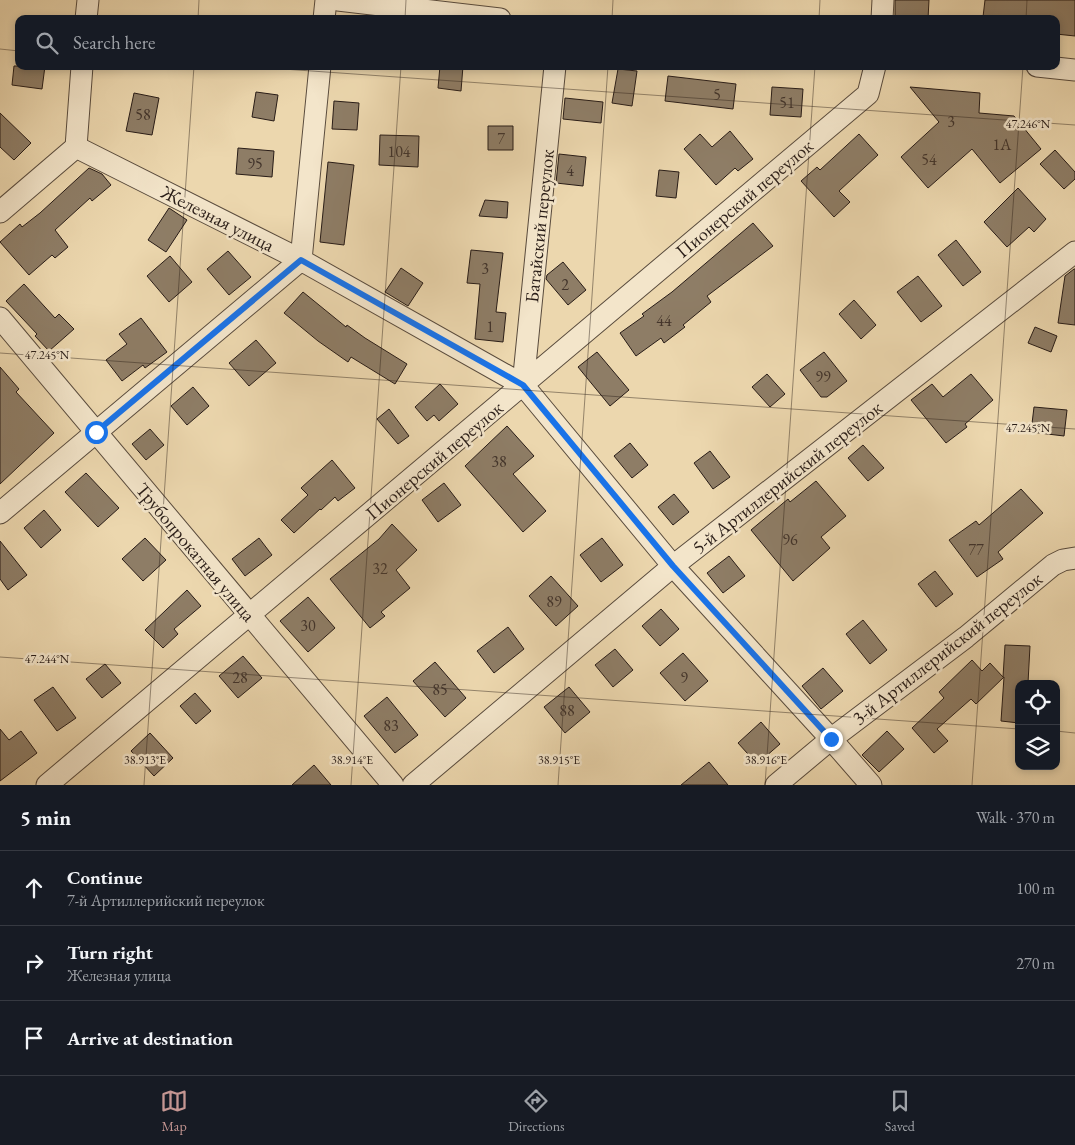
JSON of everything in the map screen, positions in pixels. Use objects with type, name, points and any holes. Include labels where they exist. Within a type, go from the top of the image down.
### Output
[{"type":"street","points":[[86,15],[88,0]]},
{"type":"street","points":[[324,15],[326,0]]},
{"type":"street","points":[[338,0],[466,15]]},
{"type":"street","points":[[882,15],[883,0]]},
{"type":"street","points":[[1060,68],[1075,70]]},
{"type":"street","points":[[0,212],[76,146],[82,70]]},
{"type":"street","points":[[0,513],[301,260],[320,70]]},
{"type":"street","name":"Батайский переулок","points":[[523,385],[555,70]]},
{"type":"street","name":"Пионерский переулок","points":[[47,785],[868,94],[874,70]]},
{"type":"street","name":"Железная улица","points":[[76,146],[301,260],[523,385],[673,566],[871,785]]},
{"type":"street","name":"5-й Артиллерийский переулок","points":[[413,785],[673,566],[1075,252]]},
{"type":"street","name":"Трубопрокатная улица","points":[[0,318],[393,785]]},
{"type":"street","name":"3-й Артиллерийский переулок","points":[[776,785],[831,739],[966,637],[1053,564],[1075,558]]},
{"type":"building","points":[[895,0],[929,0],[928,15],[895,15]]},
{"type":"building","points":[[985,0],[1075,0],[1075,36],[1060,34],[1060,15],[983,15]]},
{"type":"building","points":[[14,66],[15,70],[44,70],[42,89],[12,85]]},
{"type":"building","points":[[440,70],[463,70],[461,91],[438,88]]},
{"type":"building","points":[[618,70],[637,71],[632,106],[612,103]]},
{"type":"building","points":[[668,76],[736,84],[733,109],[665,101]]},
{"type":"building","points":[[772,87],[803,89],[801,117],[770,115]]},
{"type":"building","points":[[910,87],[980,93],[979,113],[1014,116],[1041,149],[1000,183],[972,149],[928,188],[901,157],[939,122]]},
{"type":"building","points":[[256,92],[278,95],[274,121],[252,117]]},
{"type":"building","points":[[134,93],[159,98],[152,135],[126,131]]},
{"type":"building","points":[[565,98],[603,102],[601,123],[563,119]]},
{"type":"building","points":[[334,101],[359,103],[357,130],[332,129]]},
{"type":"building","points":[[0,113],[31,143],[14,160],[0,147]]},
{"type":"building","points":[[488,126],[513,126],[513,150],[488,150]]},
{"type":"building","points":[[730,131],[753,159],[738,171],[735,168],[716,185],[684,149],[700,134],[712,147]]},
{"type":"building","points":[[859,134],[878,155],[839,191],[850,202],[834,217],[801,181],[817,167],[820,170]]},
{"type":"building","points":[[380,135],[419,136],[418,167],[379,165]]},
{"type":"building","points":[[238,148],[274,151],[272,177],[236,174]]},
{"type":"building","points":[[1055,150],[1075,172],[1075,179],[1064,189],[1040,164]]},
{"type":"building","points":[[559,154],[586,157],[583,186],[556,183]]},
{"type":"building","points":[[328,162],[354,165],[344,245],[320,242]]},
{"type":"building","points":[[89,168],[102,174],[111,185],[92,201],[90,198],[55,230],[68,247],[55,258],[52,255],[29,275],[0,242],[20,224],[22,227],[40,213]]},
{"type":"building","points":[[659,170],[679,172],[676,198],[656,196]]},
{"type":"building","points":[[1018,188],[1046,219],[1034,232],[1029,227],[1007,247],[984,222]]},
{"type":"building","points":[[485,200],[508,202],[507,218],[479,216]]},
{"type":"building","points":[[169,208],[187,220],[166,252],[148,240]]},
{"type":"building","points":[[753,223],[773,246],[707,296],[711,302],[683,325],[685,327],[664,343],[661,338],[636,356],[620,333],[644,316],[642,314],[672,292]]},
{"type":"building","points":[[956,240],[981,272],[963,286],[938,255]]},
{"type":"building","points":[[471,250],[503,253],[496,312],[506,313],[503,342],[475,339],[480,284],[467,283]]},
{"type":"building","points":[[228,251],[251,277],[229,295],[207,269]]},
{"type":"building","points":[[170,256],[192,282],[169,302],[147,276]]},
{"type":"building","points":[[563,262],[586,290],[568,305],[546,279],[547,275]]},
{"type":"building","points":[[401,268],[423,283],[408,306],[385,292]]},
{"type":"building","points":[[1074,269],[1075,325],[1058,323],[1065,276]]},
{"type":"building","points":[[918,276],[942,306],[921,322],[897,292]]},
{"type":"building","points":[[24,284],[55,318],[59,314],[74,329],[49,351],[35,336],[37,334],[6,301]]},
{"type":"building","points":[[303,292],[346,327],[347,325],[407,364],[395,384],[351,357],[348,362],[318,341],[284,313]]},
{"type":"building","points":[[854,300],[876,325],[861,339],[839,314]]},
{"type":"building","points":[[141,318],[167,352],[145,368],[143,365],[122,381],[106,360],[127,344],[119,334]]},
{"type":"building","points":[[1035,327],[1057,336],[1051,352],[1028,343]]},
{"type":"building","points":[[256,340],[276,363],[249,386],[229,363]]},
{"type":"building","points":[[597,352],[629,390],[610,406],[578,367]]},
{"type":"building","points":[[824,352],[847,381],[827,397],[821,397],[800,370]]},
{"type":"building","points":[[0,367],[19,389],[16,392],[54,433],[0,484]]},
{"type":"building","points":[[767,374],[785,394],[770,407],[752,387]]},
{"type":"building","points":[[971,374],[993,400],[965,424],[967,427],[946,443],[911,400],[932,384],[943,397]]},
{"type":"building","points":[[440,384],[458,404],[439,421],[434,415],[427,421],[415,407]]},
{"type":"building","points":[[193,387],[209,406],[187,425],[171,406]]},
{"type":"building","points":[[1034,407],[1067,410],[1064,436],[1031,432]]},
{"type":"building","points":[[389,409],[409,436],[398,444],[377,419]]},
{"type":"building","points":[[507,426],[534,456],[513,474],[546,511],[523,532],[465,466]]},
{"type":"building","points":[[150,429],[164,445],[146,460],[132,444]]},
{"type":"building","points":[[630,443],[648,465],[632,478],[614,456]]},
{"type":"building","points":[[863,445],[884,468],[868,481],[848,458]]},
{"type":"building","points":[[710,451],[730,477],[713,489],[694,463]]},
{"type":"building","points":[[332,460],[355,488],[338,501],[335,497],[294,533],[281,520],[308,495],[301,488]]},
{"type":"building","points":[[86,473],[119,508],[98,527],[65,492]]},
{"type":"building","points":[[816,481],[846,516],[821,537],[830,548],[793,581],[751,530],[788,499],[790,502]]},
{"type":"building","points":[[444,483],[461,505],[438,522],[422,500]]},
{"type":"building","points":[[1021,489],[1043,513],[998,552],[1003,559],[977,577],[949,540],[976,521],[979,525]]},
{"type":"building","points":[[674,494],[689,512],[673,525],[658,507]]},
{"type":"building","points":[[44,510],[61,530],[41,548],[24,528]]},
{"type":"building","points":[[392,524],[417,550],[396,570],[410,588],[381,612],[385,616],[370,628],[330,579],[379,539]]},
{"type":"building","points":[[145,538],[166,560],[143,581],[122,559]]},
{"type":"building","points":[[259,538],[272,555],[245,576],[232,559]]},
{"type":"building","points":[[602,538],[623,565],[601,582],[580,555]]},
{"type":"building","points":[[0,541],[27,575],[8,590],[0,579]]},
{"type":"building","points":[[729,556],[745,576],[723,593],[707,573]]},
{"type":"building","points":[[935,571],[953,594],[936,607],[918,584]]},
{"type":"building","points":[[551,576],[578,606],[556,626],[529,596]]},
{"type":"building","points":[[187,590],[201,606],[174,629],[178,634],[163,648],[145,630]]},
{"type":"building","points":[[308,597],[335,628],[308,652],[280,621]]},
{"type":"building","points":[[661,609],[679,629],[660,646],[642,626]]},
{"type":"building","points":[[863,620],[887,650],[870,664],[846,634]]},
{"type":"building","points":[[508,627],[524,649],[494,673],[477,651]]},
{"type":"building","points":[[1005,645],[1030,646],[1028,680],[1015,680],[1015,723],[1001,721],[1004,677],[976,704],[971,699],[937,729],[948,741],[934,753],[912,728],[944,698],[939,692],[972,660],[982,671],[990,663],[1003,677]]},
{"type":"building","points":[[615,649],[633,670],[613,687],[595,665]]},
{"type":"building","points":[[683,653],[708,681],[685,701],[660,673]]},
{"type":"building","points":[[243,656],[262,678],[238,698],[219,676]]},
{"type":"building","points":[[435,662],[466,698],[445,717],[413,681]]},
{"type":"building","points":[[105,664],[121,683],[102,698],[86,679]]},
{"type":"building","points":[[823,668],[843,691],[821,709],[802,686]]},
{"type":"building","points":[[53,687],[76,718],[57,731],[34,700]]},
{"type":"building","points":[[569,687],[590,712],[565,733],[544,707]]},
{"type":"building","points":[[195,693],[211,711],[196,724],[180,706]]},
{"type":"building","points":[[387,697],[418,735],[395,753],[364,716]]},
{"type":"building","points":[[761,722],[780,744],[757,764],[738,743]]},
{"type":"building","points":[[0,729],[9,740],[21,731],[37,753],[0,781]]},
{"type":"building","points":[[887,731],[904,749],[879,772],[862,755]]},
{"type":"building","points":[[150,733],[173,758],[154,776],[131,751]]},
{"type":"building","points":[[709,762],[728,785],[681,785]]},
{"type":"building","points":[[314,765],[331,785],[292,785]]},
{"type":"route","points":[[96,432],[301,260],[523,385],[673,566],[831,739]]}]
